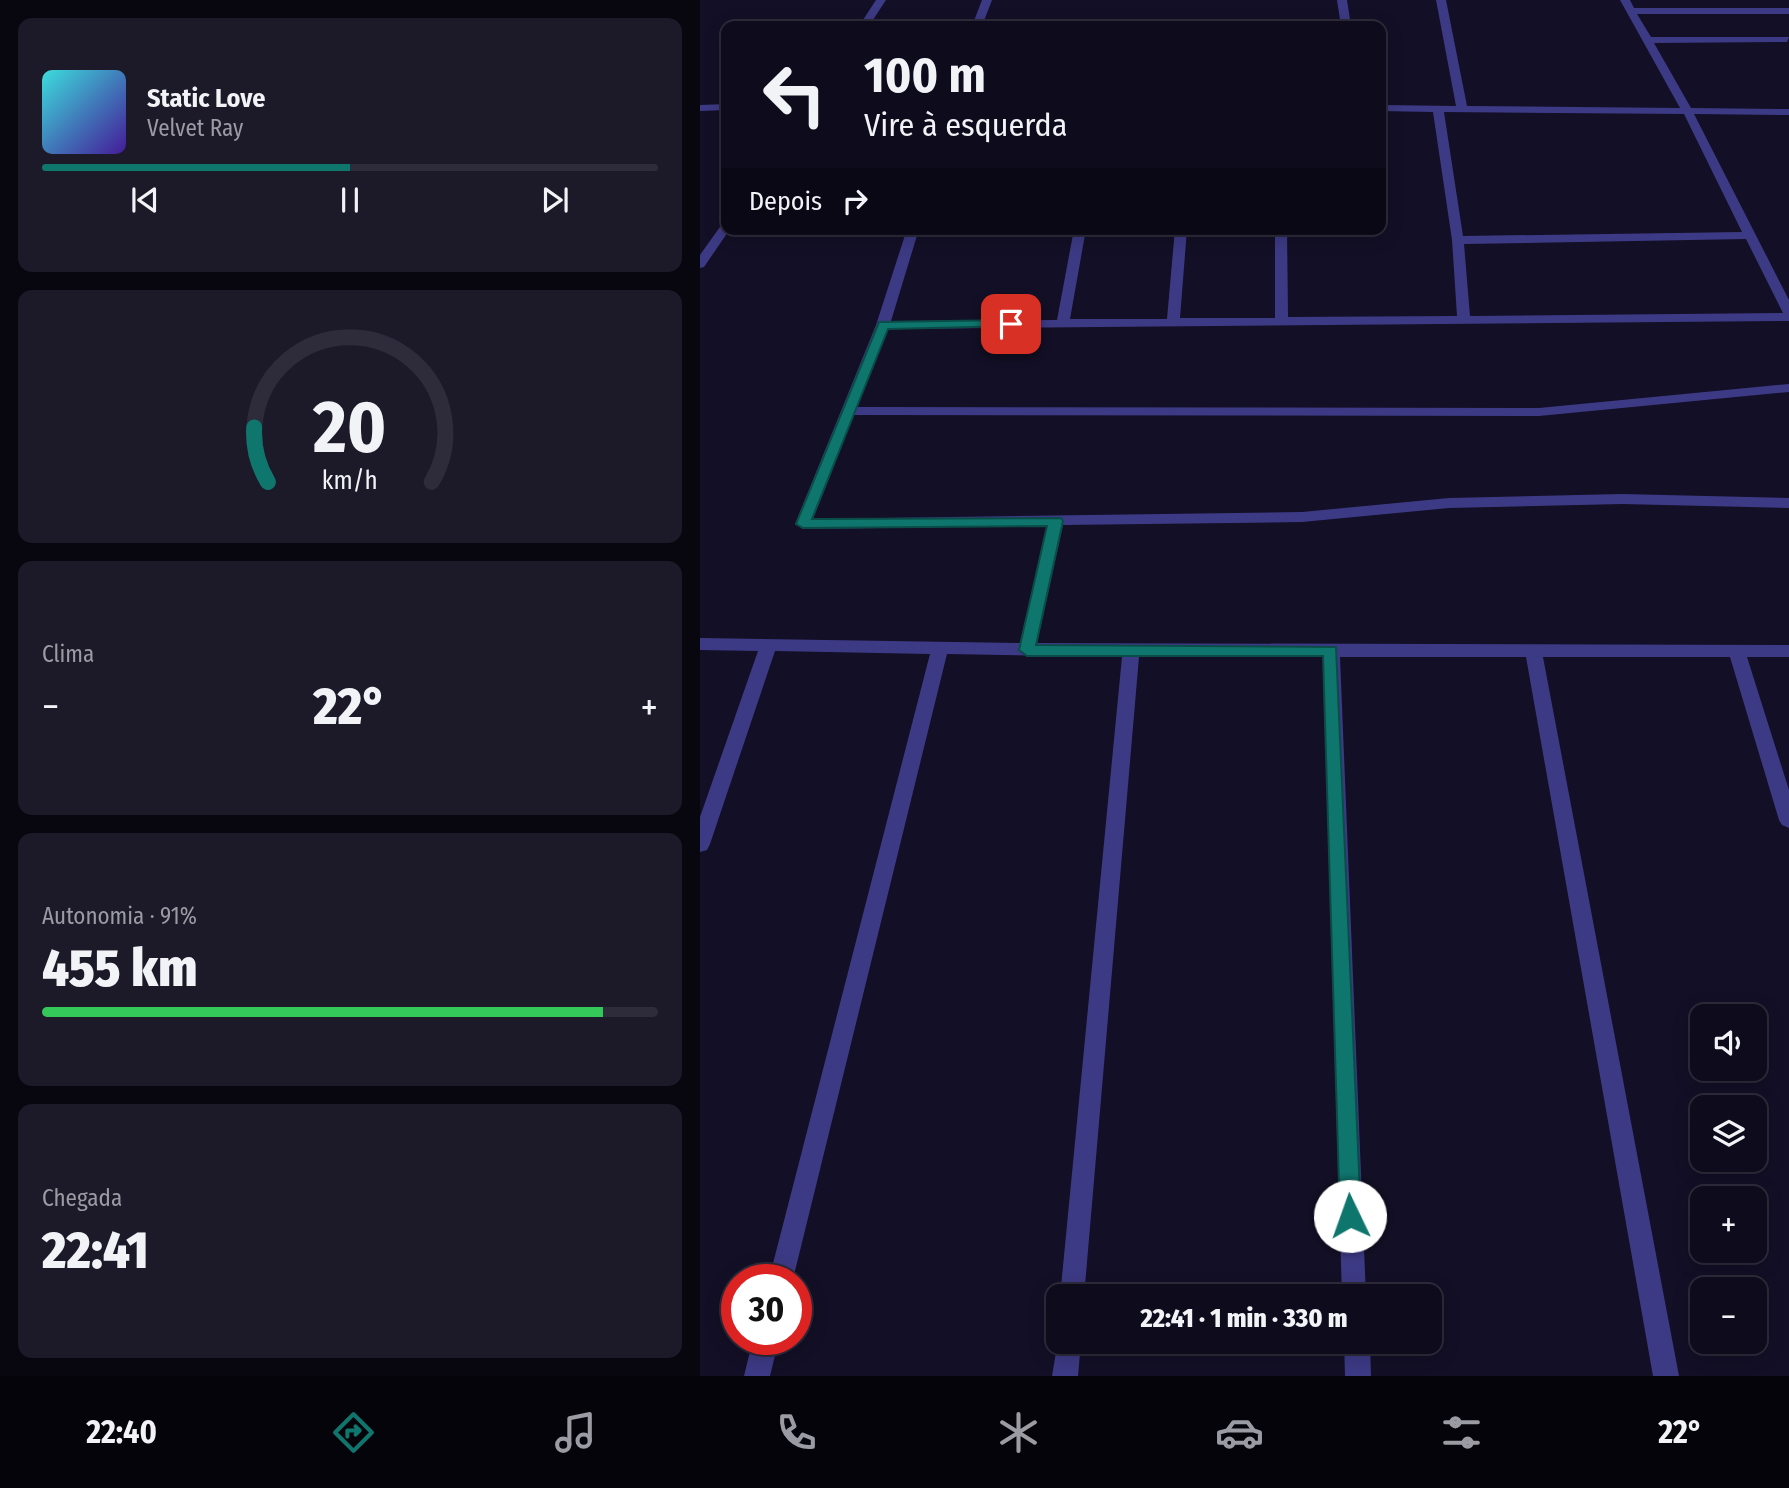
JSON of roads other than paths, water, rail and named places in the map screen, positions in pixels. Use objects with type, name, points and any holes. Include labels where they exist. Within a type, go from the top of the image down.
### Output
[{"type":"street","points":[[867,21],[881,0]]},
{"type":"street","points":[[979,21],[987,0]]},
{"type":"street","points":[[1342,0],[1345,21]]},
{"type":"street","points":[[1441,0],[1462,108]]},
{"type":"street","points":[[1628,6],[1789,11]]},
{"type":"street","points":[[883,325],[1789,315],[1688,113],[1628,6]]},
{"type":"street","points":[[1648,40],[1787,39]]},
{"type":"street","points":[[700,108],[721,107]]},
{"type":"street","points":[[1386,108],[1789,112]]},
{"type":"street","points":[[1438,108],[1458,240],[1464,318]]},
{"type":"street","points":[[700,264],[721,234]]},
{"type":"street","points":[[911,235],[883,325],[803,524],[1302,517],[1449,503],[1622,499],[1789,503]]},
{"type":"street","points":[[1063,323],[1079,235]]},
{"type":"street","points":[[1173,323],[1180,235]]},
{"type":"street","points":[[1281,235],[1282,322]]},
{"type":"street","points":[[1458,240],[1751,235]]},
{"type":"street","points":[[850,411],[1539,412],[1789,388]]},
{"type":"street","points":[[1027,650],[1056,521]]},
{"type":"street","points":[[700,644],[1131,651],[1789,651]]},
{"type":"street","points":[[700,844],[769,645]]},
{"type":"street","points":[[785,1264],[940,649]]},
{"type":"street","points":[[1073,1284],[1131,651]]},
{"type":"street","points":[[1331,651],[1354,1284]]},
{"type":"street","points":[[1533,651],[1666,1376]]},
{"type":"street","points":[[1737,651],[1789,820]]},
{"type":"street","points":[[1065,1376],[1067,1354]]},
{"type":"street","points":[[1358,1354],[1359,1376]]},
{"type":"street","points":[[757,1376],[762,1355]]}]
